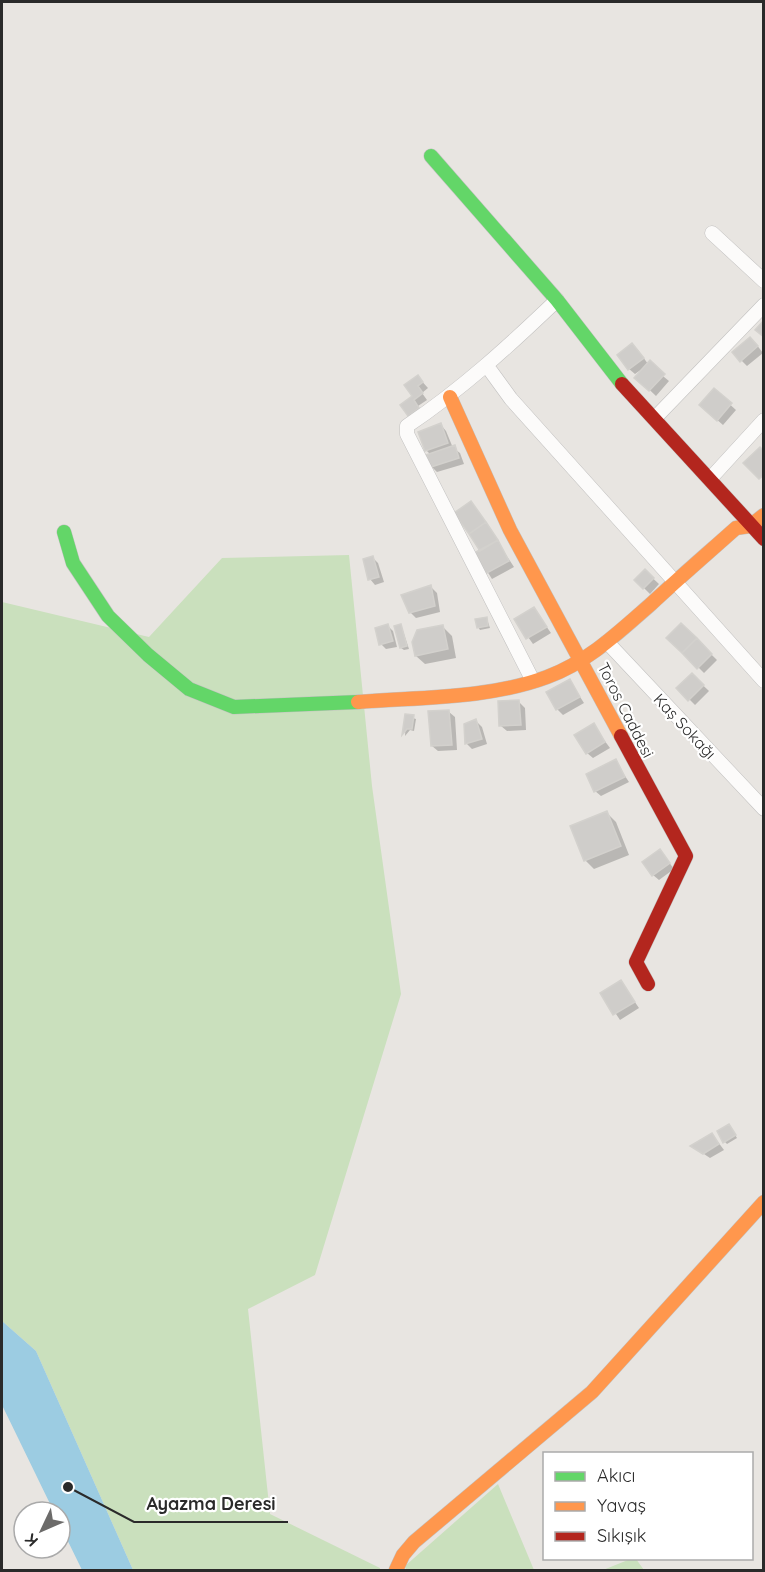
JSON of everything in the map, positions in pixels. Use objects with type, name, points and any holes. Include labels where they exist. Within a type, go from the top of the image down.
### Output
[{"type":"street","points":[[431,156],[467,194],[556,300],[605,365],[764,539]]},
{"type":"street","points":[[712,233],[764,281]]},
{"type":"street","points":[[533,681],[407,434],[407,426],[450,397],[487,366],[556,300]]},
{"type":"street","points":[[655,418],[764,305]]},
{"type":"street","points":[[487,366],[511,399],[764,681]]},
{"type":"street","points":[[64,532],[73,563],[108,616],[148,655],[189,689],[234,707],[333,705],[390,698],[470,694],[533,681],[582,660],[510,530],[450,397]]},
{"type":"street","points":[[710,479],[764,420]]},
{"type":"street","name":"Toros Caddesi","points":[[648,984],[636,962],[686,856],[633,762],[582,660],[607,642],[736,528],[750,526],[764,515]]},
{"type":"street","name":"Kaş Sokağı","points":[[607,642],[764,809]]},
{"type":"street","points":[[396,1570],[403,1555],[414,1542],[592,1392],[764,1202]]},
{"type":"green space","points":[[349,555],[372,786],[401,994],[315,1275],[248,1309],[270,1514],[380,1570],[133,1570],[36,1351],[2,1321],[2,602],[149,637],[222,558]]},
{"type":"green space","points":[[498,1484],[534,1570],[406,1570],[405,1566]]},
{"type":"green space","points":[[628,1560],[637,1560],[644,1570],[603,1570]]},
{"type":"water","points":[[2,1321],[36,1351],[133,1570],[82,1570],[72,1550],[72,1500],[48,1500],[2,1405]]},
{"type":"building","points":[[764,320],[764,337],[755,330]]},
{"type":"building","points":[[750,337],[758,346],[740,362],[732,352]]},
{"type":"building","points":[[632,343],[644,358],[628,370],[617,355]]},
{"type":"building","points":[[650,360],[665,374],[649,391],[634,378]]},
{"type":"building","points":[[418,375],[423,382],[418,386],[423,393],[414,400],[419,408],[408,416],[400,405],[412,396],[404,385]]},
{"type":"building","points":[[714,388],[732,403],[717,421],[699,405]]},
{"type":"building","points":[[441,423],[448,443],[425,451],[418,432]]},
{"type":"building","points":[[455,445],[459,458],[431,467],[426,455]]},
{"type":"building","points":[[760,447],[764,451],[764,475],[759,479],[743,463]]},
{"type":"building","points":[[471,501],[486,522],[469,534],[454,513]]},
{"type":"building","points":[[486,522],[498,540],[480,551],[469,534]]},
{"type":"building","points":[[498,540],[509,561],[485,574],[474,553]]},
{"type":"building","points":[[373,556],[379,577],[368,580],[363,559]]},
{"type":"building","points":[[645,569],[654,578],[643,589],[634,580]]},
{"type":"building","points":[[431,585],[435,606],[409,613],[401,595]]},
{"type":"building","points":[[534,607],[547,627],[526,639],[514,619]]},
{"type":"building","points":[[487,617],[488,626],[477,628],[475,619]]},
{"type":"building","points":[[681,623],[697,638],[682,653],[666,638]]},
{"type":"building","points":[[388,624],[393,641],[379,645],[375,628]]},
{"type":"building","points":[[401,624],[407,646],[400,648],[394,626]]},
{"type":"building","points":[[443,625],[448,649],[415,656],[412,642],[417,630]]},
{"type":"building","points":[[697,638],[712,654],[697,669],[682,653]]},
{"type":"building","points":[[692,673],[704,685],[688,701],[676,688]]},
{"type":"building","points":[[570,679],[580,697],[556,710],[546,692]]},
{"type":"building","points":[[519,700],[521,725],[499,726],[498,701]]},
{"type":"building","points":[[449,710],[452,745],[431,746],[428,711]]},
{"type":"building","points":[[405,714],[414,715],[412,729],[407,729],[402,735]]},
{"type":"building","points":[[476,719],[482,739],[465,744],[464,724]]},
{"type":"building","points":[[594,723],[605,742],[586,754],[574,735]]},
{"type":"building","points":[[616,759],[625,777],[594,792],[586,774]]},
{"type":"building","points":[[607,811],[621,846],[584,861],[570,826]]},
{"type":"building","points":[[660,849],[670,863],[652,876],[642,862]]},
{"type":"building","points":[[621,980],[635,1002],[613,1015],[600,993]]},
{"type":"building","points":[[729,1124],[736,1135],[723,1143],[717,1131]]},
{"type":"building","points":[[712,1133],[719,1144],[703,1154],[690,1146]]},
{"type":"traffic: fast","points":[[431,156],[557,300],[622,384]]},
{"type":"traffic: fast","points":[[64,532],[73,563],[108,616],[148,655],[189,689],[234,707],[358,702]]},
{"type":"traffic: slow","points":[[450,397],[510,530],[621,736]]},
{"type":"traffic: slow","points":[[358,702],[478,693],[524,684],[562,671],[589,655],[615,635],[736,528],[750,526],[764,515]]},
{"type":"traffic: slow","points":[[396,1570],[403,1555],[414,1542],[592,1392],[764,1202]]},
{"type":"traffic: jam","points":[[622,384],[764,539]]},
{"type":"traffic: jam","points":[[621,736],[686,856],[636,962],[648,984]]},
{"type":"place","name":"Ayazma Deresi","points":[[68,1487]]}]
